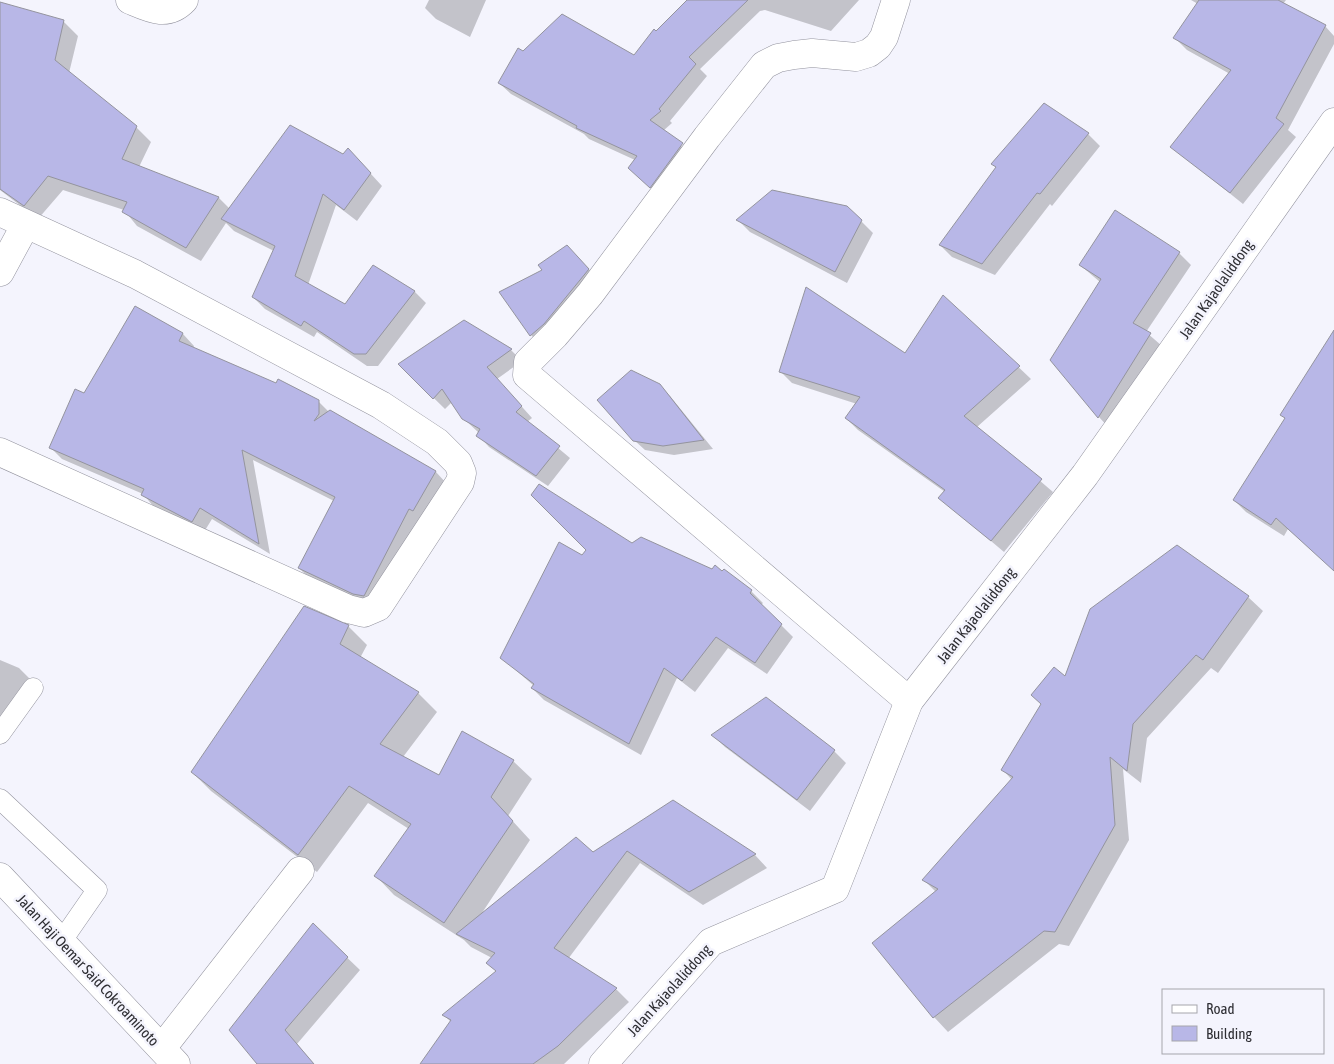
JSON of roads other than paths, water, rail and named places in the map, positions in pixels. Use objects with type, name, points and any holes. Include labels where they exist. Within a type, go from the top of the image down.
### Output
[{"type":"main road","points":[[130,0],[154,10],[165,11],[177,7],[184,0]]},
{"type":"main road","points":[[896,0],[884,37],[878,46],[869,53],[856,57],[812,53],[794,55],[778,58],[764,65],[707,137],[590,294],[555,335],[528,362],[526,371],[527,375],[613,450],[909,701]]},
{"type":"main road","name":"Jalan Kajaolaliddong","points":[[603,1064],[711,942],[835,889],[909,701],[1085,475],[1334,122]]},
{"type":"main road","points":[[0,212],[135,274],[381,404],[437,442],[458,463],[462,473],[460,482],[378,607],[364,613],[348,609],[0,452]]},
{"type":"main road","points":[[0,272],[26,224]]},
{"type":"main road","points":[[169,1056],[300,870]]},
{"type":"main road","name":"Jalan Haji Oemar Said Cokroaminoto","points":[[0,877],[169,1056]]},
{"type":"lane","points":[[0,734],[33,688]]},
{"type":"lane","points":[[0,799],[97,890],[61,942]]}]
